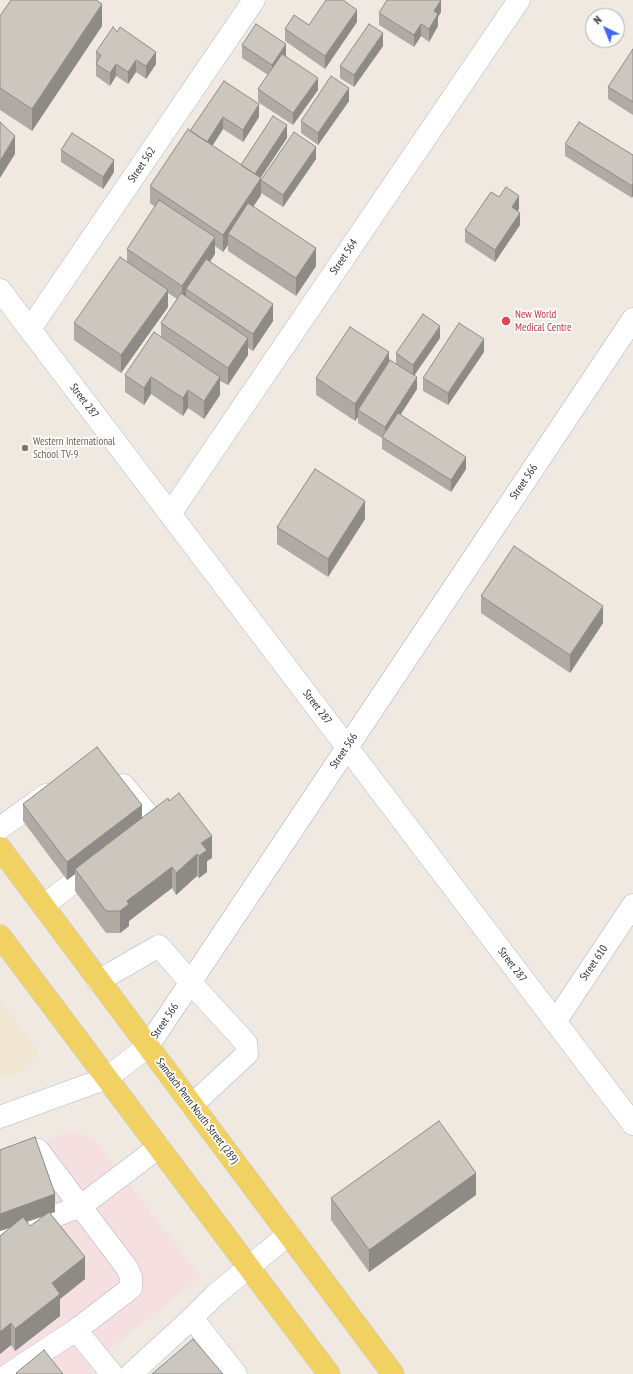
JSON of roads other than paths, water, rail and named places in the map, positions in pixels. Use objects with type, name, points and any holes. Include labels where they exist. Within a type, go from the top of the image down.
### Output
[{"type":"main road","name":"Samdach Penn Nouth Street (289)","points":[[0,848],[393,1374]]},
{"type":"main road","points":[[0,936],[329,1374]]},
{"type":"street","name":"Street 562","points":[[30,329],[254,0]]},
{"type":"street","name":"Street 564","points":[[170,514],[519,0]]},
{"type":"street","name":"Street 287","points":[[0,290],[633,1124]]},
{"type":"street","name":"Street 566","points":[[0,1117],[107,1078],[148,1046],[633,319]]},
{"type":"street","points":[[43,906],[149,824],[150,818],[111,772]]},
{"type":"street","points":[[0,828],[62,784]]},
{"type":"street","name":"Street 610","points":[[555,1022],[633,905]]},
{"type":"street","points":[[98,981],[159,946],[190,984],[246,1043],[247,1054],[192,1105]]},
{"type":"street","points":[[0,1237],[81,1206],[159,1147]]},
{"type":"street","points":[[9,1374],[76,1330],[131,1288],[131,1277],[127,1268],[38,1150]]},
{"type":"street","points":[[131,1374],[215,1295],[248,1266],[289,1234]]},
{"type":"street","points":[[192,1318],[236,1374]]},
{"type":"street","points":[[76,1330],[112,1374]]},
{"type":"place","name":"New World Medical Centre","points":[[506,321]]},
{"type":"place","name":"Western International School TV-9","points":[[25,448]]}]
